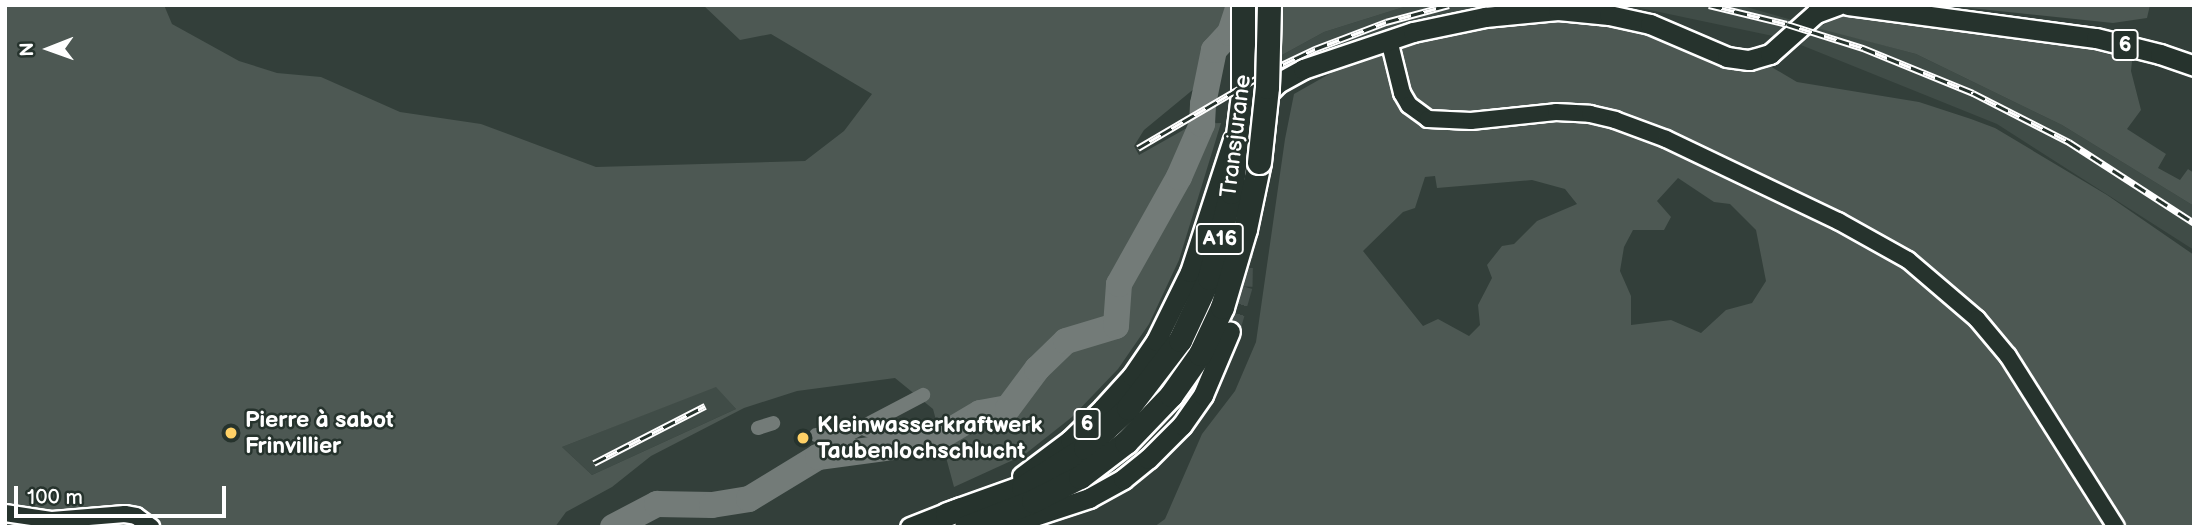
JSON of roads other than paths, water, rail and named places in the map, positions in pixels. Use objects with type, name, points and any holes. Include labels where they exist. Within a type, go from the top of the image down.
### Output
[{"type":"highway","name":"Transjurane","points":[[957,520],[1023,486],[1085,447],[1135,401],[1180,340],[1209,278],[1231,192],[1243,94],[1243,5]]},
{"type":"highway","name":"Transjurane","points":[[957,520],[1033,501],[1061,489],[1105,458],[1161,407],[1206,341],[1234,271],[1259,162],[1267,87],[1269,5]]},
{"type":"main road","name":"6","points":[[957,520],[1060,449],[1132,376],[1176,304],[1233,139],[1256,105],[1287,77],[1389,40],[1437,26],[1511,13],[1584,12],[1650,24],[1727,57],[1749,60],[1770,54],[1816,13],[1838,5]]},
{"type":"main road","name":"6","points":[[1848,5],[2096,38],[2160,54],[2194,66]]},
{"type":"main road","name":"6","points":[[1279,99],[1326,62]]},
{"type":"main road","points":[[1001,527],[1089,498],[1123,479],[1148,459],[1174,434],[1203,395],[1230,331]]},
{"type":"main road","name":"Transjurane","points":[[910,527],[957,520]]},
{"type":"street","points":[[1389,40],[1402,93],[1409,105],[1428,119],[1471,121],[1556,112],[1590,114],[1615,120],[1665,139],[1880,243],[1928,275],[1977,319],[2008,356],[2116,527]]},
{"type":"street","points":[[5,513],[52,520],[125,514],[136,516],[151,527]]},
{"type":"waterway","points":[[613,527],[657,504],[712,505],[749,499],[818,457],[931,442],[980,413],[1008,408],[1037,369],[1066,341],[1116,326],[1119,284],[1179,177],[1202,124],[1203,104],[1214,50],[1230,33],[1239,5]]},
{"type":"waterway","points":[[818,457],[849,434],[923,395]]},
{"type":"waterway","points":[[758,428],[773,423]]},
{"type":"waterway","points":[[863,428],[904,445]]},
{"type":"waterway","points":[[816,435],[849,434]]},
{"type":"tunnel","points":[[1230,331],[1243,286],[1244,247]]},
{"type":"railway","points":[[1138,148],[1271,70],[1315,49],[1386,22],[1449,5]]},
{"type":"railway","points":[[1709,5],[1787,24],[1863,48],[1973,93],[2069,142],[2194,223]]},
{"type":"railway","points":[[594,463],[705,406]]},
{"type":"place","name":"Pierre à sabot Frinvillier","points":[[231,433]]},
{"type":"place","name":"Kleinwasserkraftwerk Taubenlochschlucht","points":[[803,438]]}]
